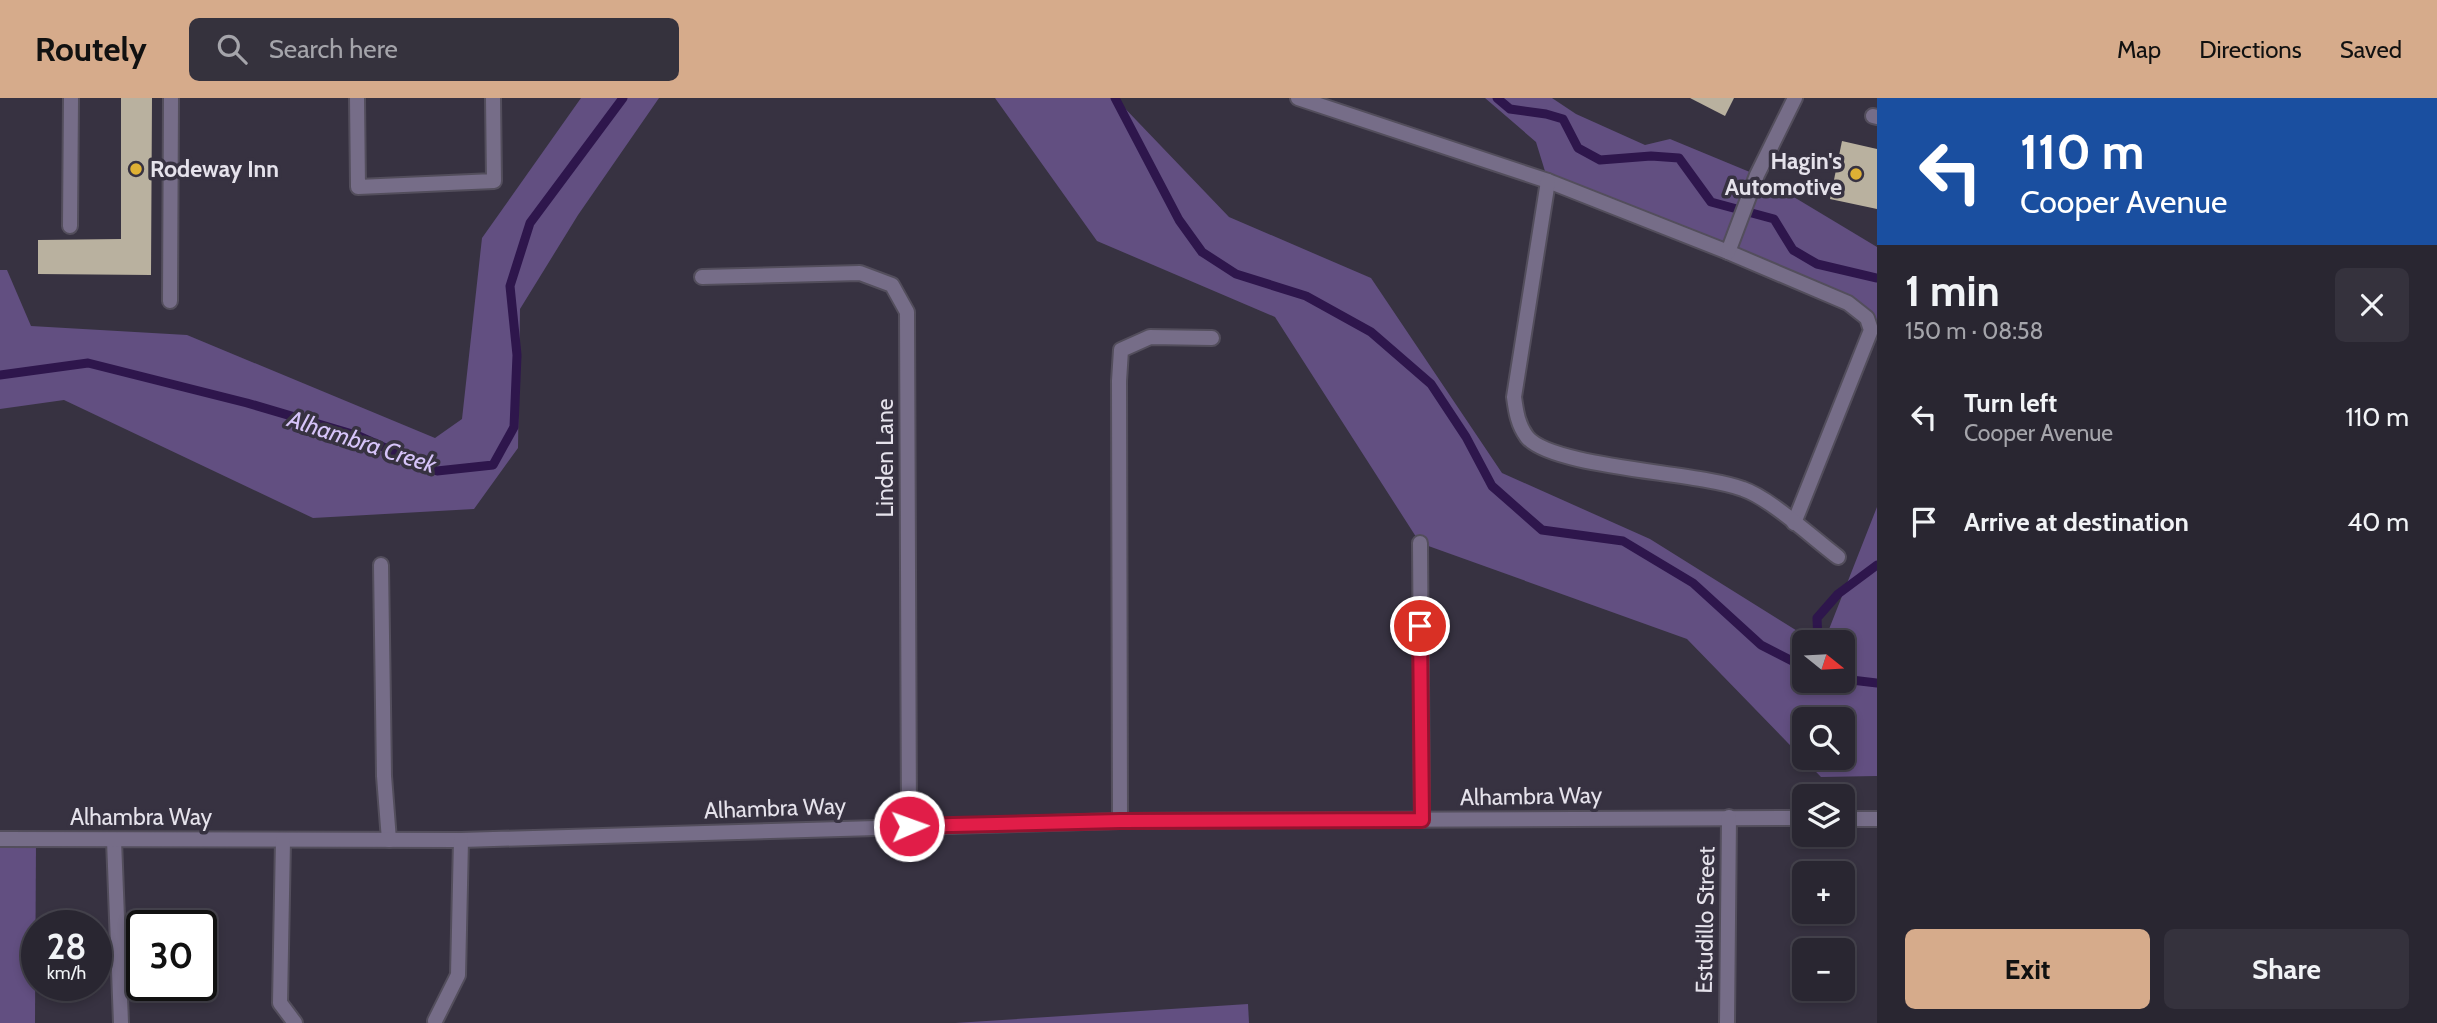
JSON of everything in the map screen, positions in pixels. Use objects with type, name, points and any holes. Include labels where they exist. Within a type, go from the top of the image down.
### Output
[{"type":"street","points":[[71,98],[71,226]]},
{"type":"street","points":[[170,301],[171,98]]},
{"type":"street","points":[[357,98],[358,187],[494,181],[493,98]]},
{"type":"street","points":[[1298,98],[1548,181],[1728,251],[1848,303],[1867,318],[1871,330],[1794,523]]},
{"type":"street","points":[[1728,251],[1757,175],[1795,98]]},
{"type":"street","points":[[1548,181],[1514,397],[1517,417],[1528,439],[1548,450],[1602,464],[1709,480],[1745,489],[1838,557]]},
{"type":"street","name":"Linden Lane","points":[[702,277],[860,273],[892,285],[907,312],[909,826]]},
{"type":"street","points":[[1120,821],[1121,350],[1150,337],[1212,338]]},
{"type":"street","points":[[1420,544],[1422,820]]},
{"type":"street","points":[[381,565],[384,776],[388,840]]},
{"type":"street","name":"Estudillo Street","points":[[1727,1023],[1729,817]]},
{"type":"street","name":"Alhambra Way","points":[[0,839],[461,840],[1120,821],[1792,818]]},
{"type":"street","points":[[1855,819],[1877,819]]},
{"type":"street","points":[[114,840],[121,1023]]},
{"type":"street","points":[[283,840],[280,1003],[295,1023]]},
{"type":"street","points":[[432,1023],[458,975],[461,840]]},
{"type":"shaded area","points":[[581,98],[659,98],[578,215],[520,309],[518,448],[474,509],[313,518],[64,400],[0,409],[0,270],[7,270],[31,326],[187,335],[435,438],[462,419],[482,238]]},
{"type":"shaded area","points":[[995,98],[1115,98],[1229,217],[1371,278],[1502,473],[1650,539],[1796,630],[1792,630],[1792,693],[1855,693],[1855,630],[1829,630],[1877,507],[1877,776],[1821,777],[1814,770],[1855,770],[1855,707],[1792,707],[1792,747],[1687,639],[1420,543],[1275,317],[1097,241]]},
{"type":"shaded area","points":[[1485,98],[1552,98],[1576,114],[1645,145],[1670,139],[1757,175],[1877,247],[1877,326],[1848,303],[1548,181],[1536,142]]},
{"type":"shaded area","points":[[0,839],[36,839],[36,910],[21,910],[21,1001],[35,1001],[35,1023],[0,1023]]},
{"type":"shaded area","points":[[1248,1004],[1249,1023],[955,1023]]},
{"type":"building","name":"Rodeway Inn","points":[[121,98],[152,98],[151,275],[38,274],[38,240],[121,239]]},
{"type":"building","points":[[1690,98],[1734,98],[1725,116]]},
{"type":"building","name":"Hagin's Automotive","points":[[1842,141],[1877,149],[1877,209],[1830,199]]},
{"type":"waterway","name":"Alhambra Creek","points":[[0,375],[88,363],[247,403],[359,436],[437,471],[493,465],[514,427],[517,355],[510,286],[530,223],[623,98]]},
{"type":"waterway","name":"Alhambra Creek","points":[[1115,98],[1179,220],[1202,252],[1236,274],[1306,296],[1371,332],[1431,384],[1466,437],[1492,486],[1542,530],[1623,541],[1693,583],[1761,645],[1792,661]]},
{"type":"waterway","points":[[1497,98],[1510,109],[1563,119],[1578,148],[1600,160],[1651,156],[1679,158],[1711,202],[1774,219],[1793,250],[1817,264],[1877,278]]},
{"type":"waterway","points":[[1818,630],[1817,618],[1838,594],[1877,565]]},
{"type":"waterway","name":"Alhambra Creek","points":[[1855,680],[1877,683]]},
{"type":"place","name":"Rodeway Inn","points":[[136,169]]},
{"type":"place","name":"Hagin's Automotive","points":[[1856,174]]},
{"type":"route","points":[[909,826],[1120,821],[1422,820],[1420,626]]}]
